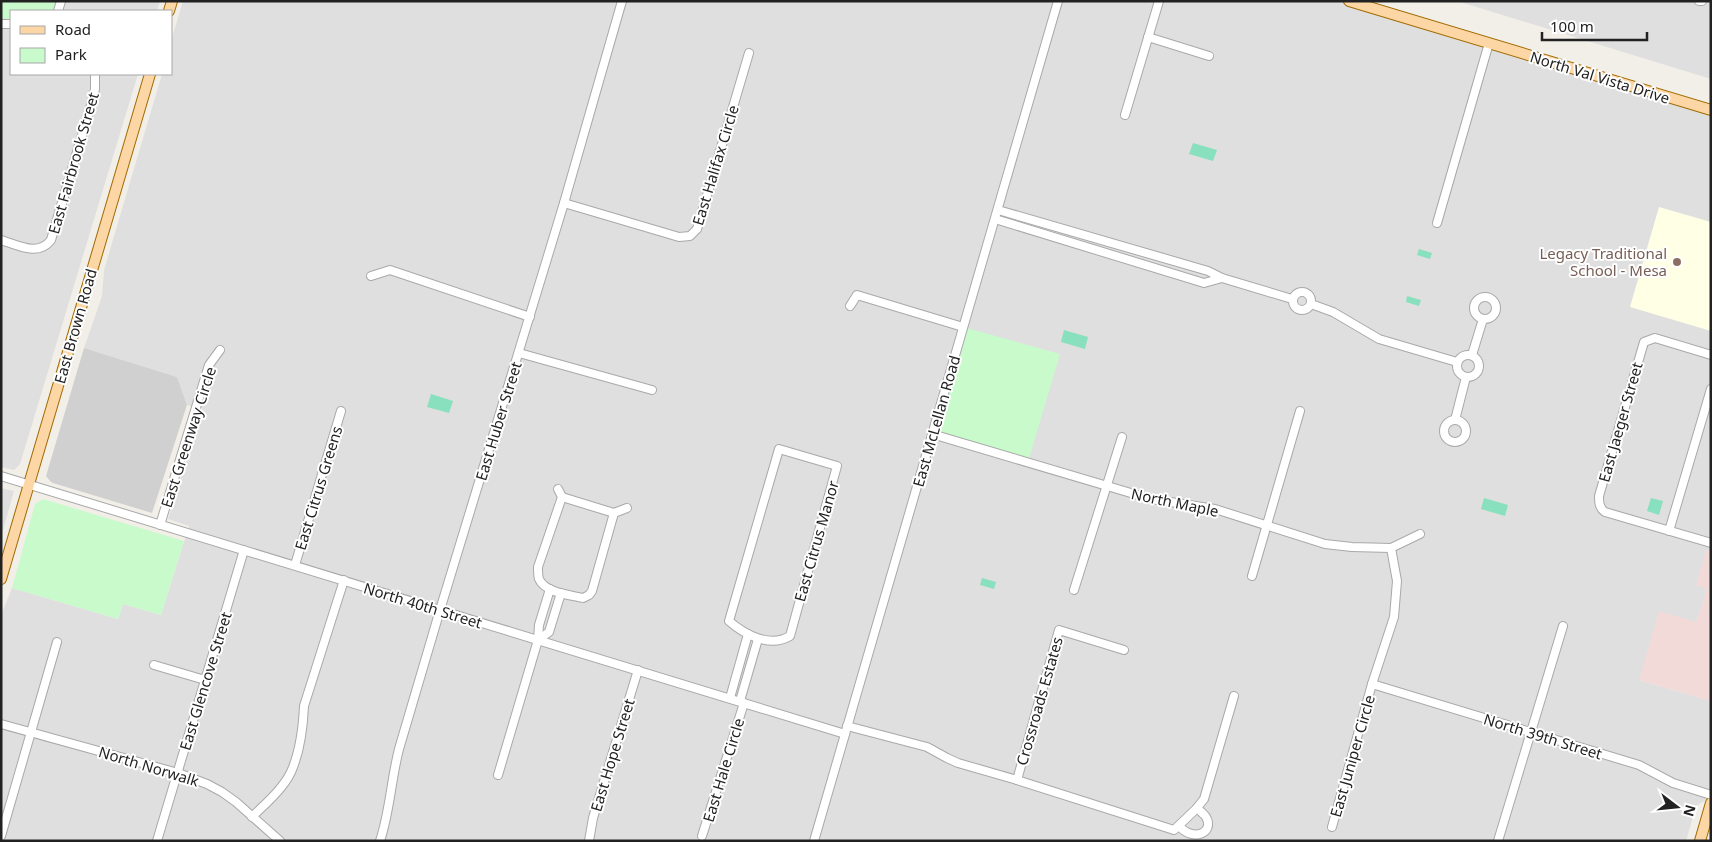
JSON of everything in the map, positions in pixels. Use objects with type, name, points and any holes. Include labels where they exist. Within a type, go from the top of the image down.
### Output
[{"type":"main road","name":"North Val Vista Drive","points":[[1349,1],[1711,110]]},
{"type":"main road","name":"East Brown Road","points":[[1,579],[150,75]]},
{"type":"main road","points":[[1700,841],[1711,803]]},
{"type":"street","name":"East Huber Street","points":[[380,841],[387,819],[393,771],[564,203],[622,1]]},
{"type":"street","name":"East McLellan Road","points":[[814,841],[1058,1]]},
{"type":"street","points":[[1124,115],[1160,1]]},
{"type":"street","points":[[1148,37],[1209,56]]},
{"type":"street","points":[[1437,223],[1489,43]]},
{"type":"street","name":"East Halifax Circle","points":[[564,203],[679,237],[690,236],[697,229],[749,53]]},
{"type":"street","name":"East Fairbrook Street","points":[[1,240],[31,249],[41,249],[50,240],[93,98],[95,75]]},
{"type":"street","points":[[998,210],[1208,271],[1222,278],[1292,299]]},
{"type":"street","points":[[1019,226],[1022,217]]},
{"type":"street","points":[[995,220],[1204,283],[1222,278]]},
{"type":"street","points":[[1035,231],[1037,221]]},
{"type":"street","points":[[1064,240],[1068,230]]},
{"type":"street","points":[[1166,272],[1170,260]]},
{"type":"street","points":[[371,276],[390,270],[530,317]]},
{"type":"street","points":[[1303,292],[1310,296],[1311,304],[1306,309],[1298,310],[1293,306],[1292,299],[1296,293],[1303,292]]},
{"type":"street","points":[[850,306],[857,295],[964,327]]},
{"type":"street","points":[[1311,304],[1333,312],[1379,339],[1457,362]]},
{"type":"street","points":[[1472,355],[1483,319]]},
{"type":"street","name":"East Jaeger Street","points":[[1669,530],[1605,512],[1600,506],[1599,496],[1642,345],[1647,340],[1655,338],[1711,354]]},
{"type":"street","name":"East Greenway Circle","points":[[160,525],[209,366],[220,350]]},
{"type":"street","points":[[519,352],[652,390]]},
{"type":"street","points":[[1472,355],[1479,361],[1479,368],[1473,376],[1462,376],[1457,370],[1457,362],[1462,356],[1472,355]]},
{"type":"street","points":[[1456,420],[1466,377]]},
{"type":"street","points":[[1711,389],[1669,530],[1711,543]]},
{"type":"street","name":"East Citrus Greens","points":[[295,565],[341,411]]},
{"type":"street","points":[[1252,576],[1300,411]]},
{"type":"street","name":"North Maple","points":[[932,434],[1151,499],[1215,509],[1325,544],[1352,548],[1391,548]]},
{"type":"street","points":[[1074,590],[1122,437]]},
{"type":"street","name":"East Citrus Manor","points":[[779,449],[837,466],[790,636],[781,641],[758,639],[748,634],[729,622],[779,449]]},
{"type":"street","name":"North 40th Street","points":[[1,476],[742,702],[846,730]]},
{"type":"street","points":[[614,513],[592,591],[589,595],[583,598],[561,593],[543,585],[538,579],[538,567],[560,493],[614,513],[627,508]]},
{"type":"street","points":[[1391,548],[1420,534]]},
{"type":"street","name":"East Juniper Circle","points":[[1332,827],[1372,684],[1394,617],[1397,581],[1391,548]]},
{"type":"street","name":"East Glencove Street","points":[[157,841],[244,550]]},
{"type":"street","points":[[252,817],[275,794],[290,773],[303,728],[304,706],[344,580]]},
{"type":"street","points":[[498,775],[538,640],[539,625],[550,589]]},
{"type":"street","points":[[538,640],[549,632],[561,593]]},
{"type":"street","points":[[545,606],[556,609]]},
{"type":"street","points":[[1498,841],[1563,626]]},
{"type":"street","name":"Crossroads Estates","points":[[1017,780],[1059,630],[1124,650]]},
{"type":"street","points":[[730,698],[748,634]]},
{"type":"street","points":[[742,702],[758,639]]},
{"type":"street","points":[[1,836],[57,642]]},
{"type":"street","points":[[154,665],[204,680]]},
{"type":"street","name":"East Hope Street","points":[[589,841],[598,800],[638,670]]},
{"type":"street","name":"North 39th Street","points":[[1372,684],[1639,765],[1673,783],[1711,795]]},
{"type":"street","points":[[1179,826],[1204,799],[1234,696]]},
{"type":"street","name":"East Hale Circle","points":[[702,836],[742,702]]},
{"type":"street","name":"North Norwalk","points":[[1,724],[178,773],[222,792],[280,841]]},
{"type":"street","name":"Crossroads Estates","points":[[846,730],[927,747],[958,763],[1174,830],[1179,826],[1186,834],[1197,838],[1203,836],[1206,832],[1207,821],[1206,816],[1197,808]]},
{"type":"shaded area","points":[[1,1],[160,1],[157,10],[10,10],[10,75],[138,75],[20,464],[14,470],[1,467]]},
{"type":"shaded area","points":[[183,1],[1349,1],[1711,110],[1711,551],[1706,550],[1707,589],[1696,623],[1639,680],[1711,701],[1711,797],[1696,806],[1686,841],[1,841],[1,615],[12,588],[118,619],[123,604],[161,615],[189,526],[168,519],[202,409],[187,405],[177,377],[84,348],[102,296],[104,270],[162,75],[172,75],[172,38]]},
{"type":"shaded area","points":[[1457,1],[1711,1],[1711,79]]},
{"type":"shaded area","name":"Legacy Traditional School - Mesa","points":[[1659,207],[1711,222],[1711,331],[1630,307]]},
{"type":"shaded area","points":[[84,348],[177,377],[187,405],[152,513],[53,483],[46,476]]},
{"type":"shaded area","points":[[1,488],[14,491],[1,537]]},
{"type":"shaded area","points":[[1706,550],[1711,551],[1711,701],[1639,680],[1659,611],[1696,622],[1707,589],[1696,585]]},
{"type":"green space","points":[[1,1],[56,1],[53,10],[10,10],[10,19],[1,18]]},
{"type":"green space","points":[[1193,143],[1217,150],[1213,161],[1189,154]]},
{"type":"green space","points":[[1419,249],[1432,253],[1430,259],[1417,255]]},
{"type":"green space","points":[[1407,296],[1421,300],[1419,306],[1406,302]]},
{"type":"green space","points":[[963,327],[1060,354],[1028,462],[932,434]]},
{"type":"green space","points":[[1064,330],[1088,337],[1085,349],[1061,342]]},
{"type":"green space","points":[[431,394],[453,401],[449,413],[427,407]]},
{"type":"green space","points":[[1484,498],[1508,505],[1505,516],[1481,509]]},
{"type":"green space","points":[[1651,498],[1663,501],[1659,515],[1647,511]]},
{"type":"green space","points":[[43,499],[184,541],[161,615],[123,604],[118,619],[12,588],[35,504]]},
{"type":"green space","points":[[982,578],[996,582],[994,589],[980,585]]},
{"type":"place","name":"Legacy Traditional School - Mesa","points":[[1677,262]]}]
